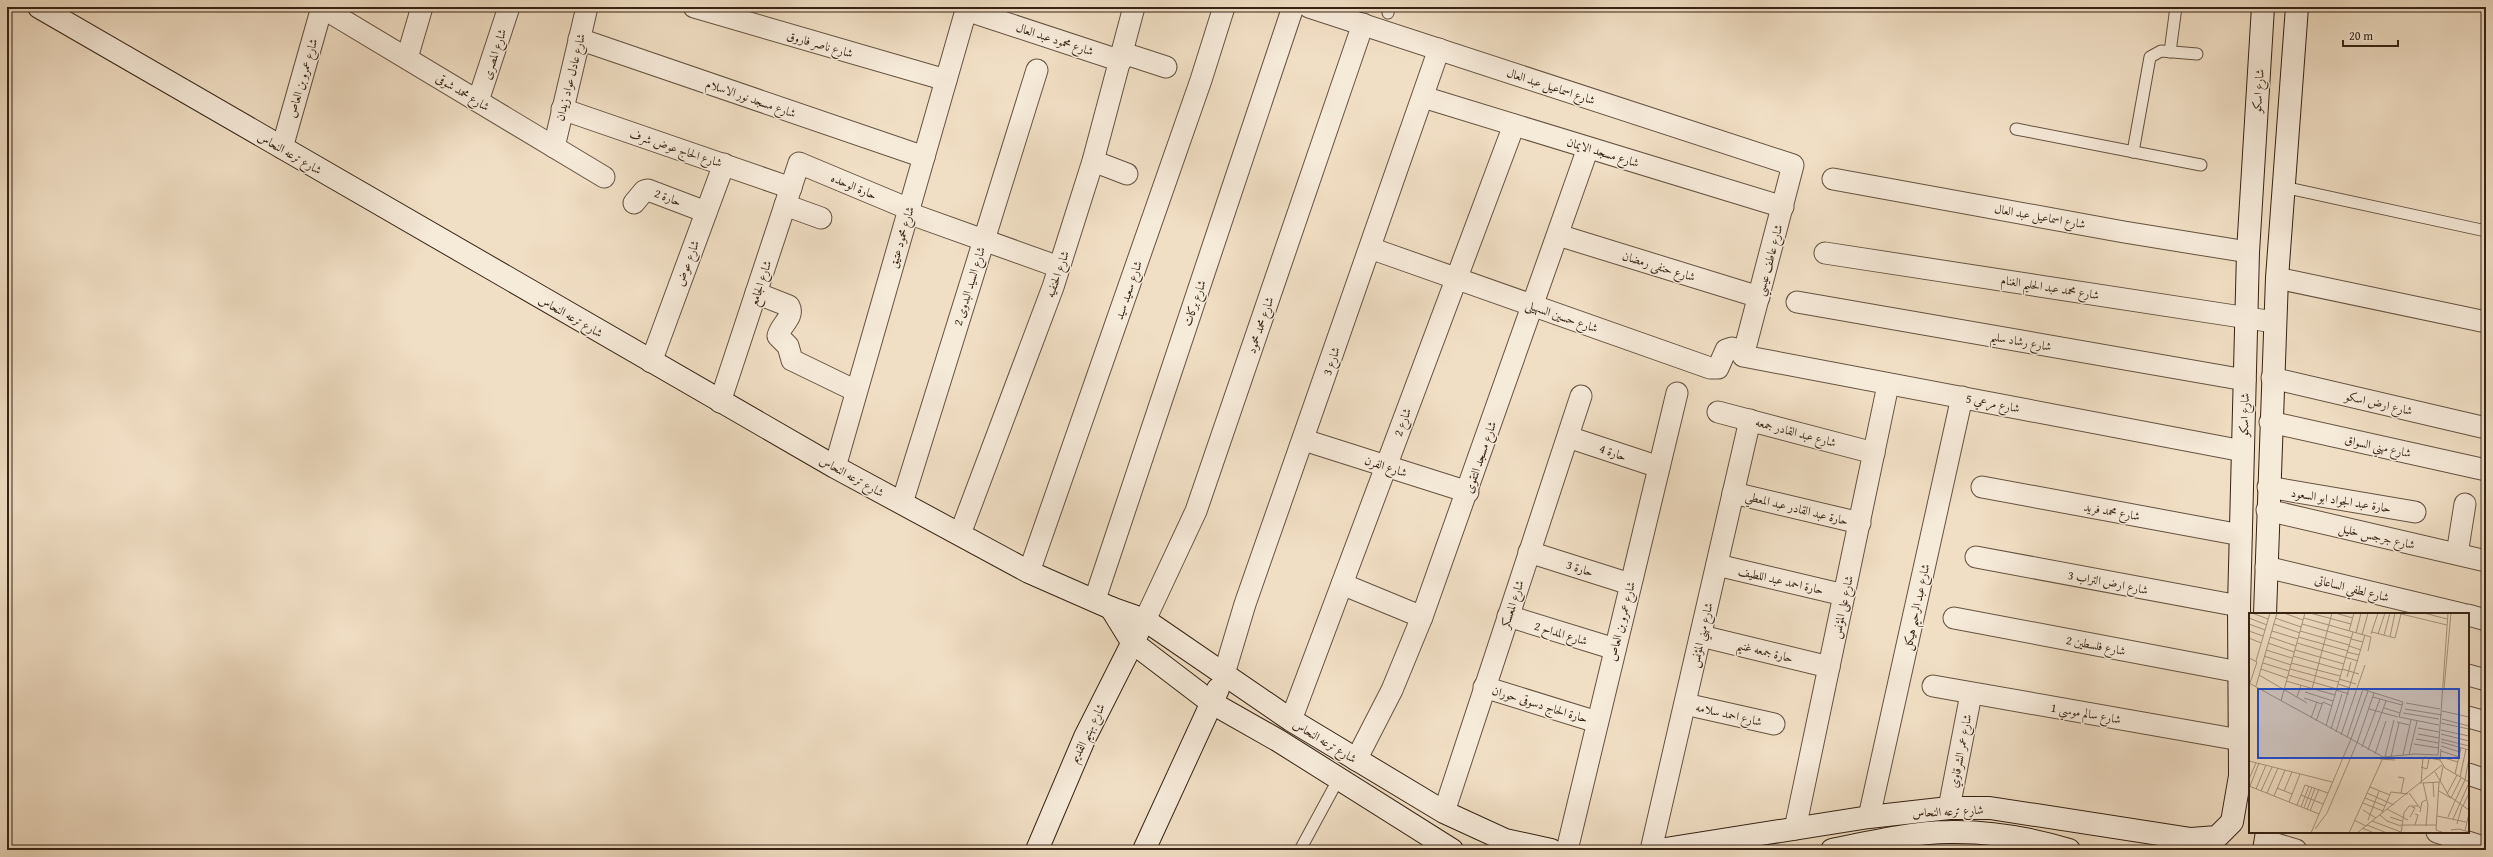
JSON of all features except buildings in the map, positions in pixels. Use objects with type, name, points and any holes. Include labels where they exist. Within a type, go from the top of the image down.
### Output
[{"type":"main road","name":"شارع ترعه النحاس","points":[[39,7],[720,402],[835,467],[1029,572],[1103,604],[1145,620],[1173,642],[1224,674],[1290,720],[1444,812],[1505,840],[1551,850]]},
{"type":"main road","name":"شارع اسكو","points":[[2232,822],[2240,776],[2239,606],[2246,317],[2248,252],[2263,7]]},
{"type":"main road","points":[[2265,613],[2267,510],[2276,278],[2297,7]]},
{"type":"main road","name":"شارع ترعه النحاس","points":[[1103,604],[1132,642],[1212,703],[1339,778],[1452,850]]},
{"type":"main road","name":"شارع بهتيم القديم","points":[[1037,850],[1073,763],[1132,642],[1145,620]]},
{"type":"main road","points":[[1144,850],[1224,674]]},
{"type":"main road","name":"شارع ترعه النحاس","points":[[1658,850],[1869,817],[1948,808],[1990,808],[2190,839],[2217,837],[2232,822]]},
{"type":"main road","name":"شارع ترعه النحاس","points":[[1843,849],[1947,832],[1986,833],[2037,845],[2069,850]]},
{"type":"street","name":"شارع عمرو بن العاص","points":[[282,148],[322,7]]},
{"type":"street","name":"شارع محمد شوقى","points":[[322,7],[604,177]]},
{"type":"street","points":[[407,58],[422,7]]},
{"type":"street","name":"شارع المصرى","points":[[478,101],[509,7]]},
{"type":"street","name":"شارع عادل عواد زيدان","points":[[554,147],[587,7]]},
{"type":"street","name":"شارع ناصر فاروق","points":[[694,7],[946,80]]},
{"type":"street","name":"شارع الحنفيه","points":[[960,534],[1059,267],[1093,161],[1122,57],[1134,7]]},
{"type":"street","name":"شارع سعيد سيد","points":[[1029,572],[1201,80],[1224,7]]},
{"type":"street","name":"شارع بركات","points":[[1103,604],[1293,7]]},
{"type":"street","name":"شارع اسماعيل عبد العال","points":[[1309,7],[1793,165]]},
{"type":"street","name":"شارع محمود عتيق","points":[[835,467],[967,8]]},
{"type":"street","name":"شارع محمود عبد العال","points":[[967,8],[1122,57],[1166,67]]},
{"type":"street","name":"شارع محمد محمود","points":[[1145,620],[1196,511],[1363,24]]},
{"type":"street","name":"شارع مسجد نور الاسلام","points":[[579,39],[924,157]]},
{"type":"street","name":"شارع 3","points":[[1224,674],[1245,604],[1304,440],[1439,49]]},
{"type":"street","name":"شارع السيد البدوى 2","points":[[902,503],[1037,70]]},
{"type":"street","name":"شارع مسجد الايمان","points":[[1423,97],[1783,207]]},
{"type":"street","name":"شارع الحاج عوض شرف","points":[[562,109],[724,164],[788,197]]},
{"type":"street","name":"شارع 2","points":[[1290,720],[1514,125]]},
{"type":"street","name":"شارع مسجد التقوى","points":[[1356,760],[1392,690],[1422,617],[1468,492],[1588,148]]},
{"type":"street","points":[[1093,161],[1127,174]]},
{"type":"street","name":"حارة الوحده","points":[[799,163],[908,211],[1059,267]]},
{"type":"street","name":"شارع الجامع","points":[[720,402],[799,163]]},
{"type":"street","name":"شارع عوض","points":[[651,362],[724,164]]},
{"type":"street","name":"شارع عاطف عيسي","points":[[1744,354],[1793,165]]},
{"type":"street","name":"شارع اسماعيل عبد العال","points":[[1833,178],[2124,232],[2248,252]]},
{"type":"street","name":"حارة 2","points":[[634,203],[644,191],[648,190],[706,212]]},
{"type":"street","points":[[788,197],[820,218]]},
{"type":"street","name":"شارع حنفى رمضان","points":[[1558,235],[1759,297]]},
{"type":"street","name":"شارع حسين السهيلى","points":[[1370,248],[1710,368],[1718,368],[1726,350],[1729,349],[1744,354]]},
{"type":"street","name":"شارع محمد عبد الحليم الغنام","points":[[1825,253],[2274,322]]},
{"type":"street","points":[[2276,278],[2486,322]]},
{"type":"street","points":[[756,294],[789,306],[790,314],[778,336],[788,346],[792,360],[856,391]]},
{"type":"street","name":"شارع رشاد سليم","points":[[1796,302],[2245,380]]},
{"type":"street","name":"شارع مرعي 5","points":[[1744,354],[1888,385],[1962,397],[2243,451]]},
{"type":"street","name":"شارع ارض اسكو","points":[[2272,378],[2486,428]]},
{"type":"street","name":"شارع على المؤنس","points":[[1796,829],[1888,385]]},
{"type":"street","name":"شارع عمرو بن العاص","points":[[1567,850],[1614,649],[1677,393]]},
{"type":"street","name":"شارع المعسكر","points":[[1444,812],[1581,396]]},
{"type":"street","name":"شارع عبد الرحيم هيكل","points":[[1869,817],[1962,397]]},
{"type":"street","name":"شارع عبد القادر جمعه","points":[[1718,412],[1874,453]]},
{"type":"street","name":"شارع مهني المؤنس","points":[[1651,850],[1750,420]]},
{"type":"street","name":"شارع مهني السواق","points":[[2270,422],[2486,470]]},
{"type":"street","name":"حارة 4","points":[[1568,437],[1659,468]]},
{"type":"street","name":"شارع الفرن","points":[[1304,440],[1468,492]]},
{"type":"street","name":"شارع محمد فريد","points":[[1982,488],[2241,535]]},
{"type":"street","name":"حارة عبد الجواد ابو السعود","points":[[2268,488],[2415,512]]},
{"type":"street","name":"حارة عبد القادر عبد المعطي","points":[[1733,493],[1860,524]]},
{"type":"street","points":[[2458,554],[2465,504]]},
{"type":"street","name":"شارع جرجس خليل","points":[[2267,510],[2486,561]]},
{"type":"street","name":"حارة 3","points":[[1529,552],[1630,584]]},
{"type":"street","name":"شارع ارض التراب 3","points":[[1976,557],[2239,606]]},
{"type":"street","name":"حارة احمد عبد اللطيف","points":[[1717,565],[1844,596]]},
{"type":"street","name":"شارع لطفي الساعاتى","points":[[2266,567],[2458,613]]},
{"type":"street","points":[[1342,584],[1422,617]]},
{"type":"street","name":"شارع المداح 2","points":[[1508,616],[1614,649]]},
{"type":"street","points":[[2469,616],[2486,620]]},
{"type":"street","name":"شارع فلسطين 2","points":[[1954,618],[2239,672]]},
{"type":"street","name":"حارة جمعه غنيم","points":[[1701,636],[1829,667]]},
{"type":"street","points":[[2469,675],[2486,680]]},
{"type":"street","name":"شارع سالم موسي 1","points":[[1933,686],[1971,694],[2240,740]]},
{"type":"street","name":"حارة الحاج دسوقى حوران","points":[[1484,687],[1597,722]]},
{"type":"street","name":"شارع عمر الشرقاوي","points":[[1948,808],[1971,694]]},
{"type":"street","name":"شارع احمد سلامه","points":[[1685,704],[1774,724]]},
{"type":"street","points":[[2469,717],[2486,722]]},
{"type":"street","points":[[2469,774],[2486,780]]},
{"type":"street","points":[[2440,833],[2486,848]]},
{"type":"street","points":[[2265,841],[2296,850]]},
{"type":"lane","points":[[2170,52],[2176,7]]},
{"type":"lane","points":[[2133,152],[2149,60],[2157,52],[2197,54]]},
{"type":"lane","points":[[2016,129],[2200,165]]},
{"type":"lane","points":[[2283,187],[2486,231]]},
{"type":"lane","points":[[1300,850],[1339,778]]}]
